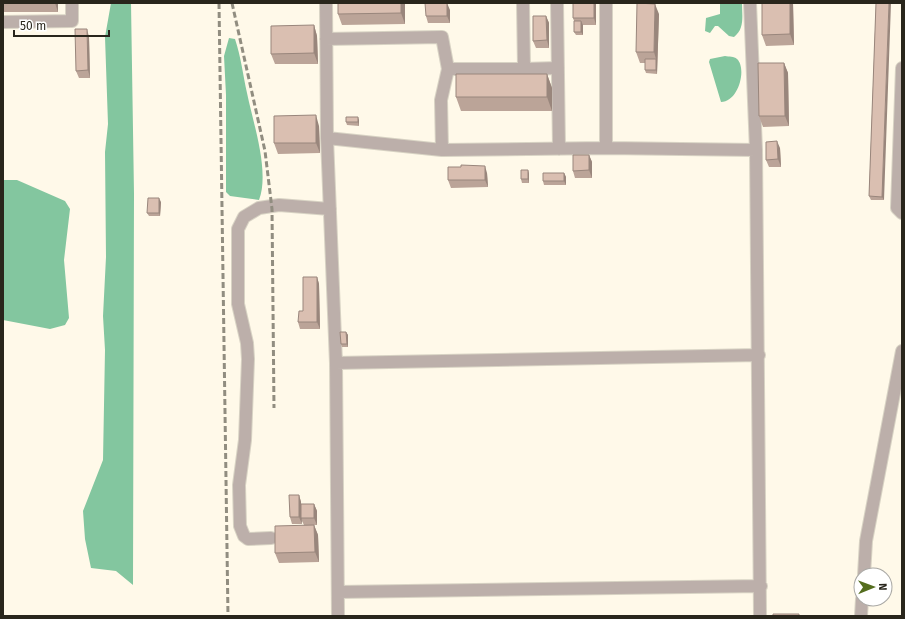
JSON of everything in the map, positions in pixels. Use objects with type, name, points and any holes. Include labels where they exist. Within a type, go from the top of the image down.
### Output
[{"type":"lane","points":[[3,22],[72,21],[72,3]]},
{"type":"lane","points":[[326,3],[327,138],[336,363],[338,616]]},
{"type":"lane","points":[[523,3],[524,68]]},
{"type":"lane","points":[[557,3],[559,149]]},
{"type":"lane","points":[[606,3],[606,148]]},
{"type":"lane","points":[[750,3],[756,150],[761,586],[760,616]]},
{"type":"lane","points":[[326,39],[442,37],[448,69],[441,100],[442,150]]},
{"type":"lane","points":[[448,69],[558,68]]},
{"type":"lane","points":[[902,68],[897,208],[902,213]]},
{"type":"lane","points":[[327,138],[442,150],[606,148],[756,150]]},
{"type":"lane","points":[[271,538],[248,538],[244,536],[240,526],[239,485],[245,440],[248,359],[247,343],[238,304],[238,229],[244,217],[259,208],[279,205],[330,209]]},
{"type":"lane","points":[[864,567],[866,540],[902,351]]},
{"type":"lane","points":[[336,363],[759,355]]},
{"type":"lane","points":[[338,592],[761,586]]},
{"type":"green space","points":[[111,3],[131,3],[134,194],[133,585],[116,571],[91,568],[85,539],[83,511],[103,460],[105,350],[103,316],[106,257],[105,152],[108,124],[105,37]]},
{"type":"green space","points":[[720,3],[742,3],[741,26],[738,34],[734,37],[729,36],[718,26],[715,26],[710,33],[705,31],[706,18],[720,14]]},
{"type":"green space","points":[[229,38],[235,39],[237,46],[262,161],[262,188],[259,200],[230,196],[226,192],[226,95],[224,56]]},
{"type":"green space","points":[[725,56],[737,59],[740,63],[741,77],[737,91],[727,101],[721,102],[709,62],[710,59]]},
{"type":"green space","points":[[3,180],[17,180],[65,201],[70,209],[64,260],[69,318],[65,325],[50,329],[3,320]]},
{"type":"building","points":[[338,3],[401,3],[401,13],[338,14]]},
{"type":"building","points":[[425,3],[447,3],[447,16],[426,16]]},
{"type":"building","points":[[573,3],[594,3],[594,18],[573,18]]},
{"type":"building","points":[[637,3],[655,4],[654,52],[636,52]]},
{"type":"building","points":[[762,3],[790,3],[790,34],[762,35]]},
{"type":"building","points":[[876,3],[889,3],[882,197],[869,196]]},
{"type":"building","points":[[533,16],[546,16],[547,40],[533,41]]},
{"type":"building","points":[[574,21],[581,21],[581,32],[574,32]]},
{"type":"building","points":[[314,25],[314,53],[271,54],[271,26]]},
{"type":"building","points":[[75,29],[87,29],[88,70],[76,71]]},
{"type":"building","points":[[645,59],[656,59],[656,70],[645,70]]},
{"type":"building","points":[[758,63],[784,63],[785,116],[759,116]]},
{"type":"building","points":[[456,74],[547,74],[547,97],[456,97]]},
{"type":"building","points":[[316,115],[316,143],[274,143],[274,116]]},
{"type":"building","points":[[346,117],[358,117],[358,122],[346,122]]},
{"type":"building","points":[[777,141],[778,159],[766,160],[766,142]]},
{"type":"building","points":[[573,155],[589,155],[589,170],[573,171]]},
{"type":"building","points":[[461,165],[485,166],[485,180],[448,180],[448,167],[461,167]]},
{"type":"building","points":[[521,170],[528,170],[528,179],[521,179]]},
{"type":"building","points":[[543,173],[564,173],[564,181],[543,181]]},
{"type":"building","points":[[148,198],[159,198],[159,213],[147,213]]},
{"type":"building","points":[[303,277],[317,277],[317,322],[298,322],[299,311],[303,311]]},
{"type":"building","points":[[340,332],[346,332],[347,344],[341,344]]},
{"type":"building","points":[[289,495],[299,495],[299,517],[290,517]]},
{"type":"building","points":[[301,504],[314,504],[314,518],[301,518]]},
{"type":"building","points":[[314,525],[315,552],[275,553],[275,526]]},
{"type":"building","points":[[773,614],[799,614],[799,616],[773,616]]},
{"type":"railway","points":[[219,3],[228,616]]},
{"type":"railway","points":[[232,3],[265,151],[272,209],[274,408]]}]
